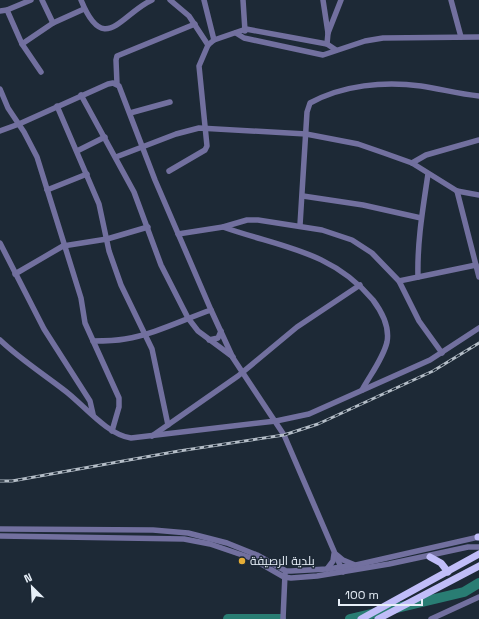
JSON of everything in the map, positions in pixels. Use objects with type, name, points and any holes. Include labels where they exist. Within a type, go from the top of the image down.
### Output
[{"type":"main road","points":[[361,619],[440,577],[479,554]]},
{"type":"main road","points":[[430,557],[441,563],[448,572]]},
{"type":"main road","points":[[378,619],[479,566]]},
{"type":"street","points":[[0,11],[7,10],[31,0]]},
{"type":"street","points":[[42,0],[53,23]]},
{"type":"street","points":[[81,0],[94,24],[105,28],[118,25],[152,0]]},
{"type":"street","points":[[170,0],[182,8],[195,24],[208,45]]},
{"type":"street","points":[[204,0],[214,40]]},
{"type":"street","points":[[243,0],[246,29],[244,38]]},
{"type":"street","points":[[323,0],[328,33],[327,44]]},
{"type":"street","points":[[328,33],[341,0]]},
{"type":"street","points":[[451,0],[461,37]]},
{"type":"street","points":[[22,44],[53,23],[84,8]]},
{"type":"street","points":[[7,10],[22,44],[41,72]]},
{"type":"street","points":[[195,24],[117,56],[117,84],[123,93],[142,148],[178,234],[233,358],[276,422],[289,446],[341,570]]},
{"type":"street","points":[[169,171],[205,150],[207,145],[199,66],[208,45],[214,40],[246,29],[327,44],[336,50]]},
{"type":"street","points":[[236,33],[244,38],[323,55],[365,41],[383,38],[479,37]]},
{"type":"street","points":[[0,130],[19,124],[108,84],[117,84]]},
{"type":"street","points":[[300,225],[308,105],[344,89],[382,84],[408,85],[479,96]]},
{"type":"street","points":[[0,89],[8,108],[30,142],[37,157],[63,246],[81,298],[85,323],[118,398],[119,407],[112,431]]},
{"type":"street","points":[[81,95],[134,192],[161,265],[188,318],[198,331],[233,358]]},
{"type":"street","points":[[130,114],[170,102]]},
{"type":"street","points":[[57,106],[99,204],[113,265],[121,285],[146,334],[156,363],[162,401],[168,425]]},
{"type":"street","points":[[116,157],[191,130],[205,128],[306,134],[358,144],[412,164],[457,191],[479,195]]},
{"type":"street","points":[[77,151],[105,137]]},
{"type":"street","points":[[412,164],[426,155],[479,140]]},
{"type":"street","points":[[47,190],[87,174]]},
{"type":"street","points":[[418,277],[418,249],[421,218],[428,174]]},
{"type":"street","points":[[457,191],[479,277]]},
{"type":"street","points":[[303,196],[363,205],[421,218]]},
{"type":"street","points":[[178,234],[222,227],[247,220],[300,225],[341,235],[363,246],[381,261],[399,282],[421,325],[442,353]]},
{"type":"street","points":[[15,274],[63,246],[107,239],[148,227]]},
{"type":"street","points":[[222,227],[307,253],[330,264],[360,285],[382,313],[386,322],[388,337],[382,356],[362,390]]},
{"type":"street","points":[[0,243],[44,328],[90,401],[93,414]]},
{"type":"street","points":[[399,282],[476,265]]},
{"type":"street","points":[[152,436],[243,372],[297,327],[360,285]]},
{"type":"street","points":[[93,341],[117,340],[146,334],[211,310]]},
{"type":"street","points":[[0,340],[14,353],[62,388],[112,431],[124,437],[152,436],[276,422],[309,414],[423,363],[442,353],[479,328]]},
{"type":"street","points":[[209,340],[218,338],[221,331]]},
{"type":"street","points":[[0,529],[153,530],[188,533],[227,543],[257,555],[286,571],[327,569],[341,570],[356,565],[479,537]]},
{"type":"street","points":[[153,530],[153,538]]},
{"type":"street","points":[[0,536],[184,538],[210,544],[251,558],[284,577],[296,578],[430,557],[468,547],[479,547]]},
{"type":"street","points":[[334,553],[343,560],[356,565]]},
{"type":"street","points":[[327,569],[333,561],[334,553]]},
{"type":"street","points":[[284,619],[284,577],[286,571]]},
{"type":"street","points":[[431,619],[479,597]]},
{"type":"waterway","points":[[350,619],[464,592],[479,583]]},
{"type":"waterway","points":[[228,619],[281,619]]},
{"type":"railway","points":[[0,481],[12,481],[179,451],[284,435],[318,424],[433,371],[479,343]]},
{"type":"place","name":"بلدية الرصيفة","points":[[242,561]]}]
